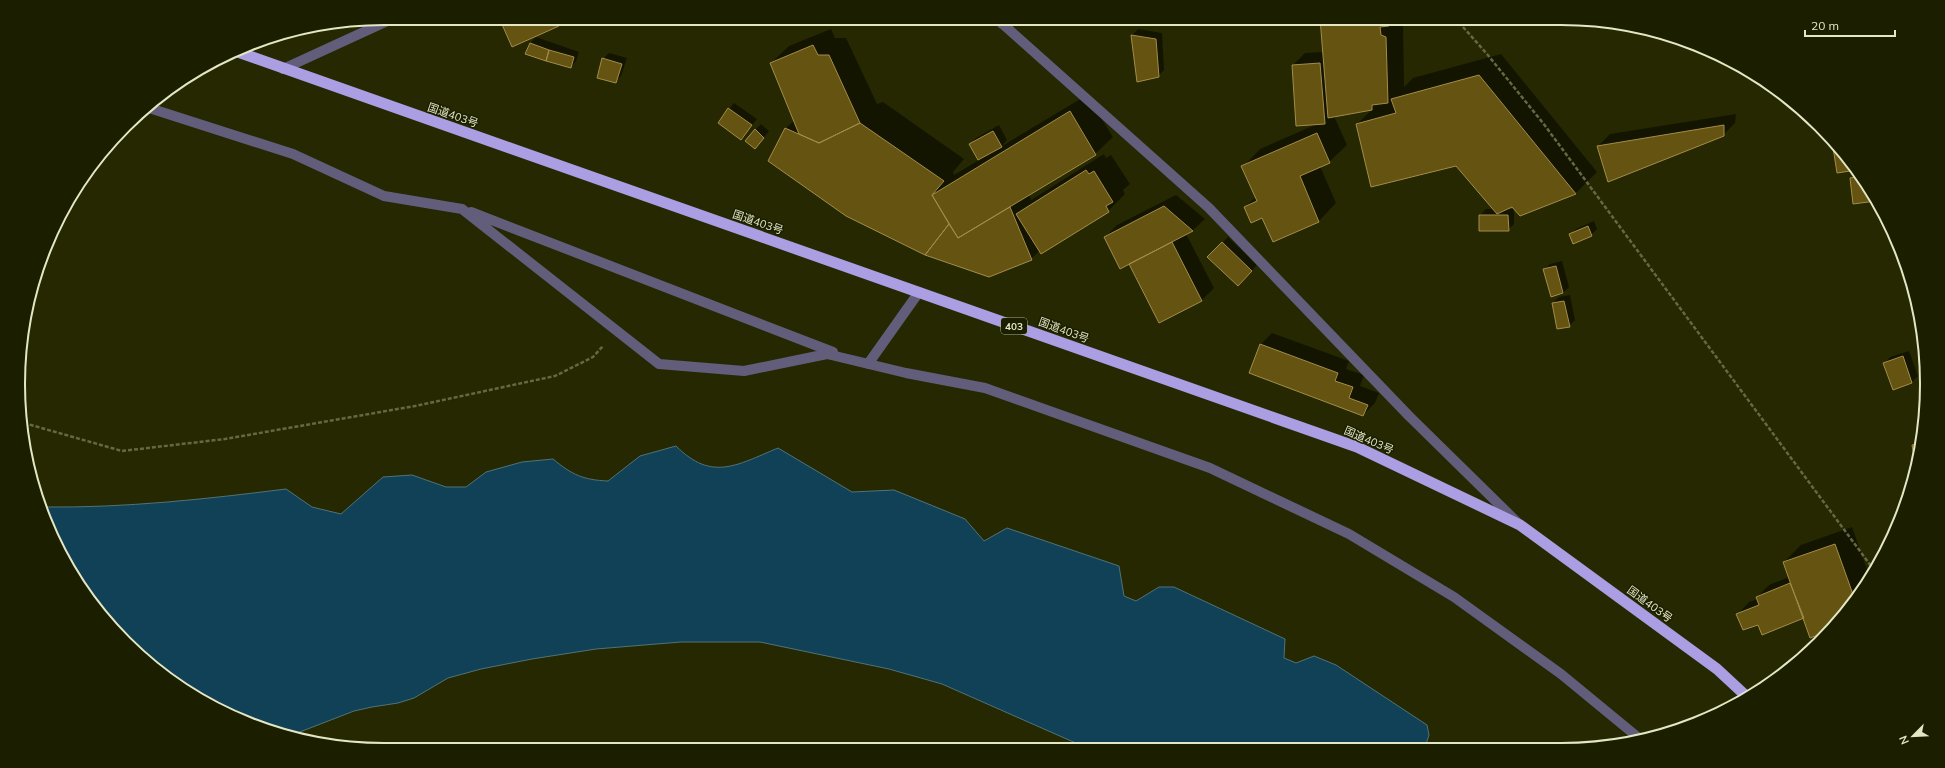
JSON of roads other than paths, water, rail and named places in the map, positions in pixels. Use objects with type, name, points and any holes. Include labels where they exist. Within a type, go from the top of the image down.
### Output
[{"type":"highway","name":"国道403号","points":[[242,54],[1357,447],[1520,525],[1717,669],[1743,693]]},
{"type":"street","points":[[283,69],[378,25]]},
{"type":"street","points":[[1003,25],[1209,208],[1409,416],[1520,525]]},
{"type":"street","points":[[153,109],[293,154],[384,196],[462,209],[854,360]]},
{"type":"street","points":[[462,209],[659,364],[744,371],[827,354],[906,373],[985,388],[1210,468],[1349,534],[1454,597],[1561,674],[1636,735]]},
{"type":"street","points":[[868,364],[919,292]]},
{"type":"water","points":[[676,446],[689,457],[701,464],[713,467],[725,467],[750,460],[778,448],[852,492],[894,490],[965,519],[984,541],[1007,528],[1119,566],[1124,596],[1136,601],[1159,587],[1174,587],[1285,639],[1284,658],[1296,663],[1314,656],[1336,665],[1427,725],[1429,735],[1426,743],[1076,743],[942,684],[889,669],[760,642],[681,642],[596,649],[481,669],[448,678],[414,698],[398,703],[354,711],[298,733],[269,724],[225,706],[204,695],[165,669],[147,654],[114,621],[99,603],[73,564],[62,543],[47,507],[105,506],[166,502],[286,489],[312,507],[341,514],[383,477],[412,475],[446,487],[466,487],[486,472],[522,462],[553,459],[572,473],[579,476],[608,481],[640,456]]}]
